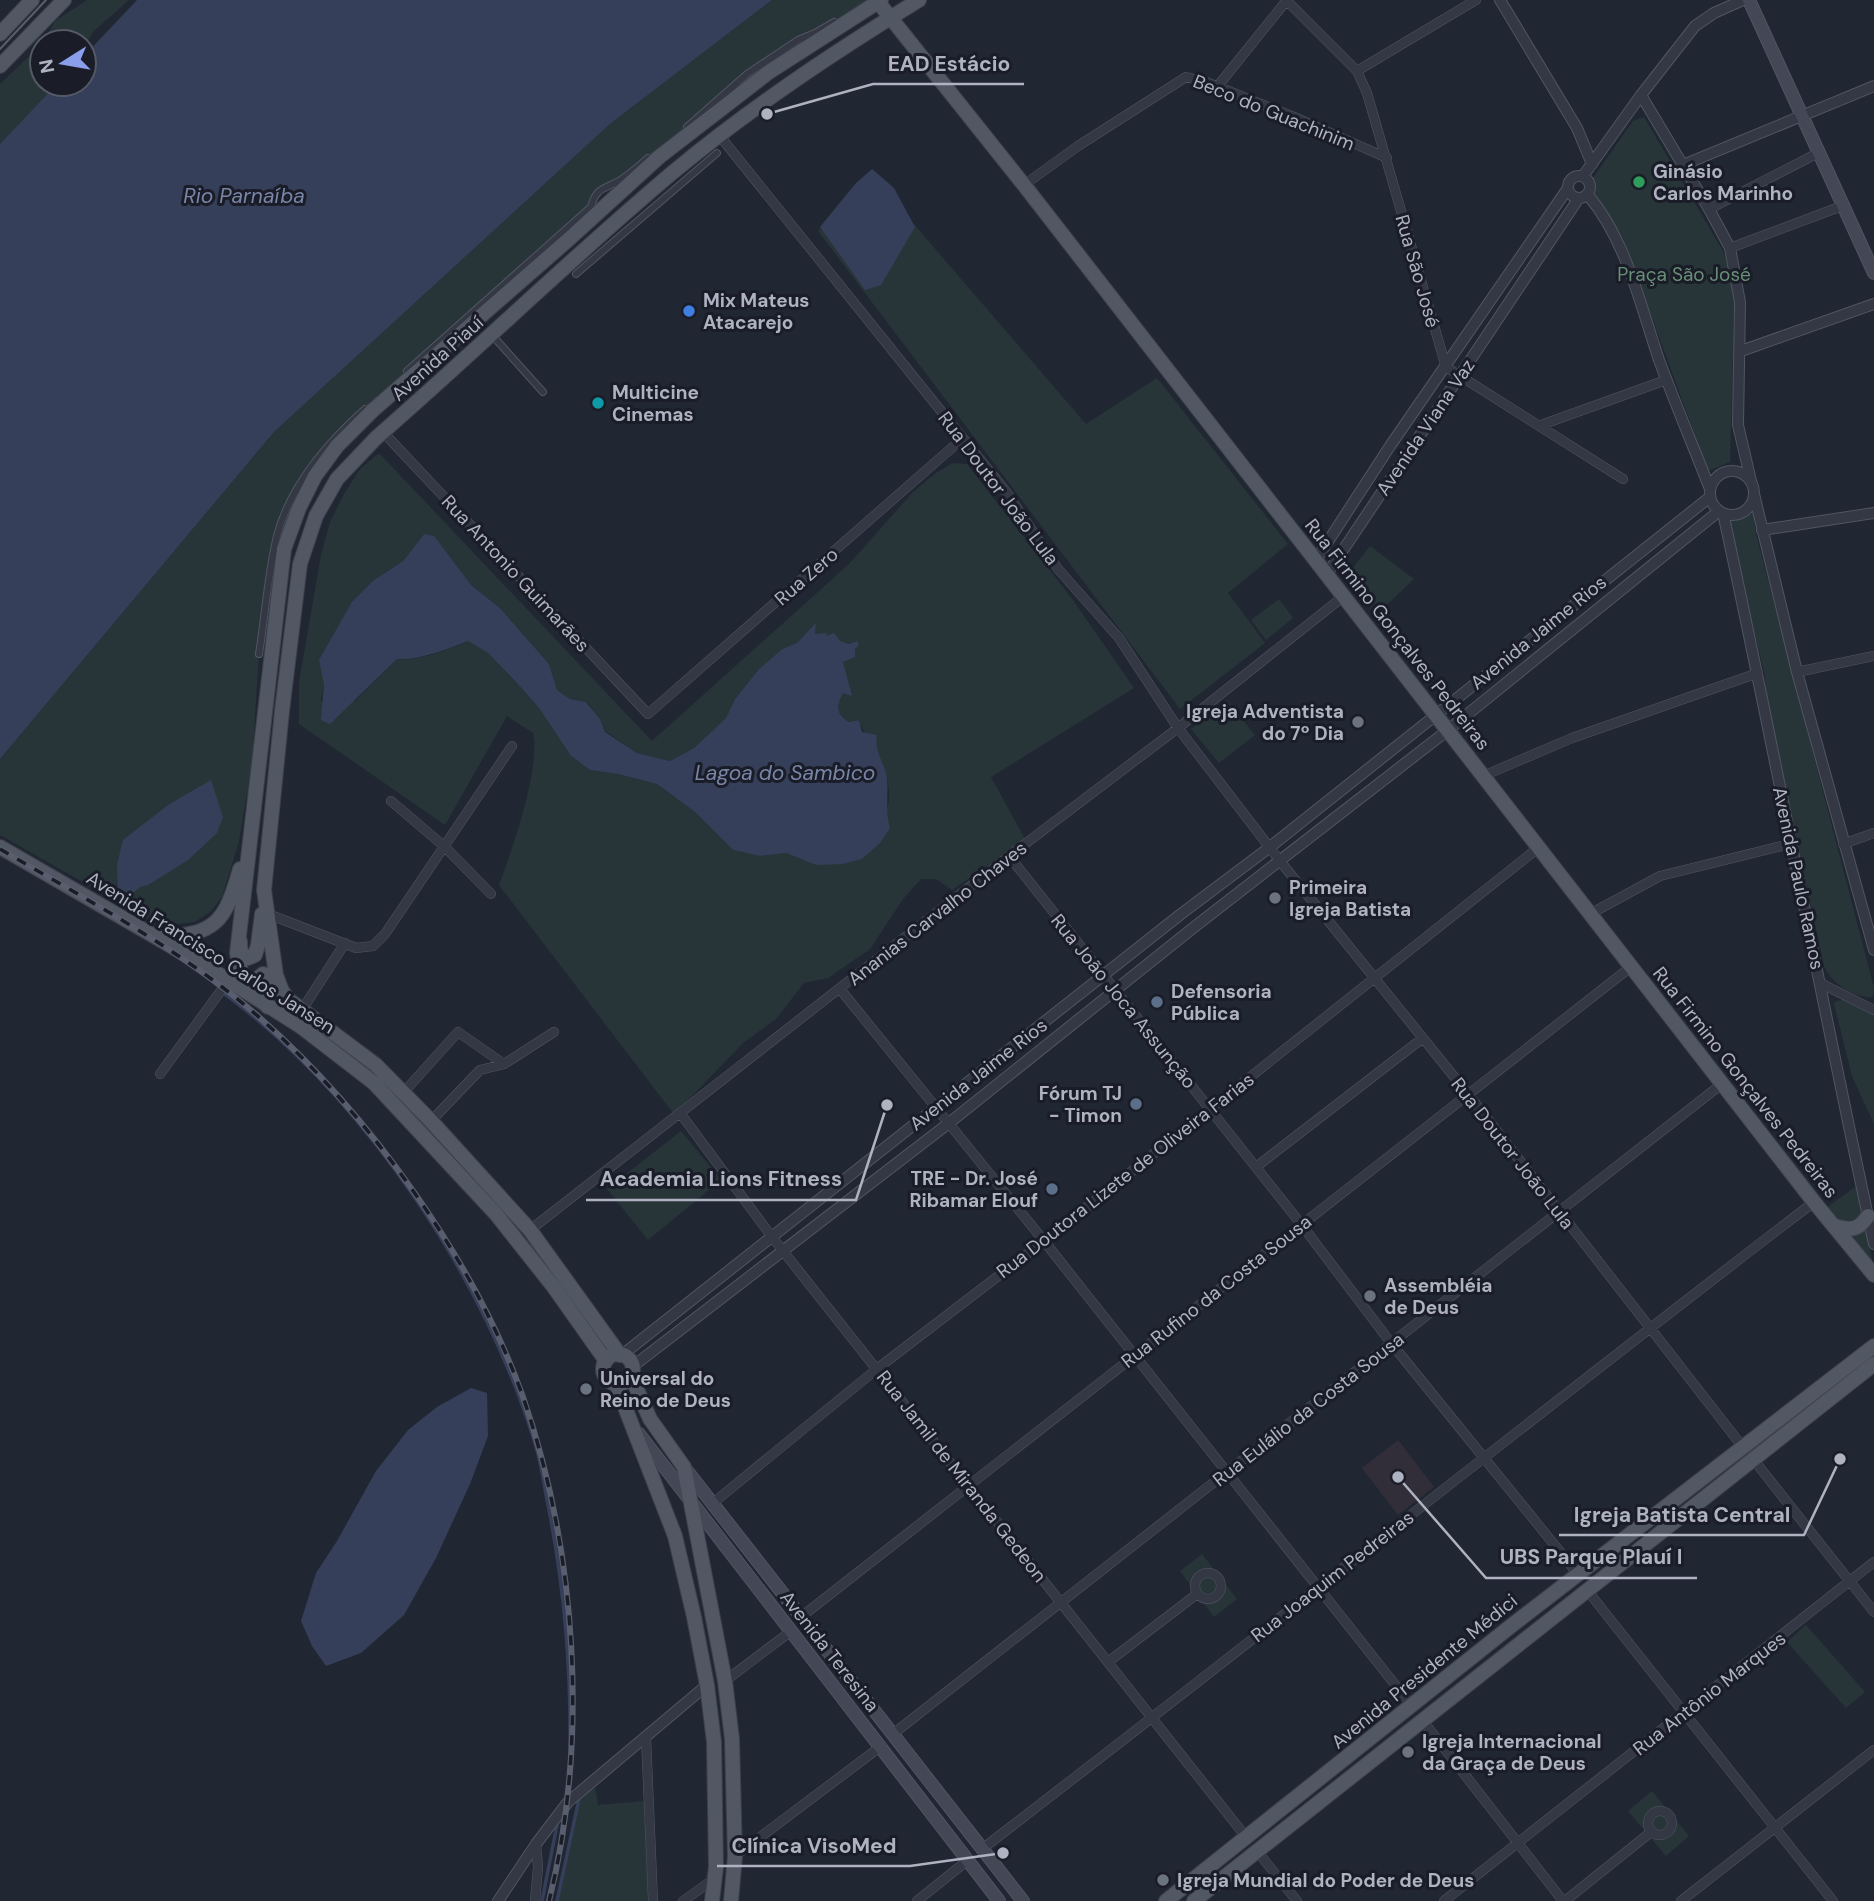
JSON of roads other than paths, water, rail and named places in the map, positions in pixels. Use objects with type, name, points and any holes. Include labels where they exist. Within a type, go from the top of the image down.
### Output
[{"type":"main road","points":[[0,34],[32,0]]},
{"type":"main road","points":[[0,66],[64,0]]},
{"type":"main road","name":"Avenida Piauí","points":[[268,914],[264,890],[300,564],[316,516],[337,479],[383,432],[672,173],[822,60],[919,0]]},
{"type":"main road","points":[[1746,0],[1874,273]]},
{"type":"main road","name":"Avenida Piauí","points":[[268,1007],[243,980],[237,953],[284,549],[299,508],[322,466],[337,446],[372,411],[659,157],[769,72],[877,1]]},
{"type":"main road","name":"Rua Firmino Gonçalves Pedreiras","points":[[877,1],[1024,185],[1814,1202],[1874,1275]]},
{"type":"main road","points":[[813,43],[822,60]]},
{"type":"main road","name":"Avenida Piauí","points":[[157,937],[198,932],[210,927],[219,918],[231,902],[251,828]]},
{"type":"main road","name":"Avenida Francisco Carlos Jansen","points":[[0,847],[228,981],[310,1033],[365,1076],[420,1131],[513,1235],[606,1361],[603,1369],[605,1377],[616,1384],[675,1536],[694,1617],[714,1742],[715,1879],[712,1901]]},
{"type":"main road","points":[[240,936],[240,951],[243,956],[248,958],[255,955],[264,890]]},
{"type":"main road","name":"Avenida Francisco Carlos Jansen","points":[[268,914],[273,960],[282,991],[289,1000],[376,1065],[530,1230],[621,1355],[629,1360],[650,1419],[684,1467],[712,1613],[732,1739],[735,1856],[731,1901]]},
{"type":"main road","points":[[255,993],[256,980],[263,974],[272,976],[282,991]]},
{"type":"main road","points":[[1834,1226],[1854,1230],[1860,1227],[1868,1216]]},
{"type":"main road","name":"Avenida Presidente Médici","points":[[1194,1901],[1753,1459],[1874,1346]]},
{"type":"main road","points":[[606,1361],[612,1356],[621,1355]]},
{"type":"main road","name":"Avenida Presidente Médici","points":[[1167,1901],[1511,1626],[1742,1447],[1830,1388],[1874,1364]]},
{"type":"main road","points":[[616,1384],[625,1382],[631,1371]]},
{"type":"main road","name":"Avenida Teresina","points":[[631,1423],[999,1901]]},
{"type":"main road","name":"Avenida Teresina","points":[[684,1467],[1023,1901]]},
{"type":"main road","points":[[694,1617],[712,1613]]},
{"type":"main road","points":[[1511,1626],[1524,1642]]},
{"type":"main road","points":[[822,1672],[836,1661]]},
{"type":"main road","points":[[914,1791],[928,1779]]},
{"type":"street","points":[[1217,87],[1286,0]]},
{"type":"street","name":"Rua São José","points":[[1286,0],[1357,71],[1367,93],[1446,367]]},
{"type":"street","points":[[1357,71],[1476,0]]},
{"type":"street","points":[[1500,0],[1577,128],[1592,164]]},
{"type":"street","points":[[1746,0],[1714,13],[1695,26],[1583,176],[1573,177],[1568,188],[1572,195],[1583,196],[1605,218],[1619,244],[1666,380],[1710,493],[1721,512],[1733,515],[1743,512],[1751,504],[1754,494]]},
{"type":"street","points":[[259,654],[277,536],[289,504],[304,477],[343,430],[591,207],[593,197],[607,184],[620,181],[629,174],[747,74],[798,40],[877,1]]},
{"type":"street","name":"Beco do Guachinim","points":[[1024,185],[1180,78],[1190,77],[1299,119],[1387,158]]},
{"type":"street","points":[[1683,165],[1874,86]]},
{"type":"street","points":[[1642,95],[1730,248],[1740,302],[1738,425],[1797,672],[1874,950]]},
{"type":"street","name":"Rua Doutor João Lula","points":[[719,135],[1023,514],[1059,569],[1119,638],[1178,728],[1270,847]]},
{"type":"street","points":[[576,274],[717,153]]},
{"type":"street","points":[[1709,209],[1818,153]]},
{"type":"street","points":[[1583,176],[1589,184],[1583,196]]},
{"type":"street","name":"Avenida Viana Vaz","points":[[1316,560],[1390,446],[1568,188]]},
{"type":"street","name":"Avenida Viana Vaz","points":[[1326,574],[1458,375],[1583,196]]},
{"type":"street","points":[[1730,248],[1842,206]]},
{"type":"street","points":[[1512,271],[1524,280]]},
{"type":"street","points":[[1741,351],[1874,304]]},
{"type":"street","points":[[492,335],[543,392]]},
{"type":"street","points":[[1446,367],[1623,479]]},
{"type":"street","points":[[1541,425],[1666,380]]},
{"type":"street","name":"Rua Antonio Guimarães","points":[[383,432],[649,714]]},
{"type":"street","name":"Rua Zero","points":[[649,714],[963,438]]},
{"type":"street","points":[[1390,446],[1405,456]]},
{"type":"street","points":[[1710,493],[1716,477],[1727,471],[1739,472],[1751,481]]},
{"type":"street","name":"Avenida Jaime Rios","points":[[621,1355],[1270,847],[1710,493]]},
{"type":"street","name":"Avenida Jaime Rios","points":[[631,1371],[1448,730],[1721,512]]},
{"type":"street","name":"Avenida Paulo Ramos","points":[[1721,512],[1758,673],[1790,844],[1874,1244]]},
{"type":"street","points":[[1762,530],[1874,513]]},
{"type":"street","points":[[1612,573],[1624,587]]},
{"type":"street","name":"Ananias Carvalho Chaves","points":[[530,1230],[1009,856],[1178,728],[1344,596]]},
{"type":"street","points":[[1522,645],[1534,659]]},
{"type":"street","points":[[1797,672],[1874,656]]},
{"type":"street","points":[[1483,776],[1572,738],[1758,673]]},
{"type":"street","points":[[268,914],[356,948],[373,946],[385,934],[512,746]]},
{"type":"street","points":[[1351,781],[1362,796]]},
{"type":"street","points":[[391,801],[445,847],[491,894]]},
{"type":"street","points":[[1843,844],[1874,832]]},
{"type":"street","points":[[1590,914],[1660,876],[1790,844]]},
{"type":"street","points":[[1270,847],[1280,861]]},
{"type":"street","name":"Rua Doutora Lizete de Oliveira Farias","points":[[713,1503],[878,1367],[1044,1241],[1538,848]]},
{"type":"street","name":"Rua João Joca Assunção","points":[[1009,856],[1301,1224],[1391,1343],[1578,1574]]},
{"type":"street","name":"Rua Doutor João Lula","points":[[1280,861],[1468,1094],[1742,1447]]},
{"type":"street","points":[[1181,914],[1193,928]]},
{"type":"street","points":[[302,1010],[345,943]]},
{"type":"street","name":"Rua Rufino da Costa Sousa","points":[[802,1617],[1632,966]]},
{"type":"street","points":[[159,1074],[228,981]]},
{"type":"street","points":[[1820,983],[1872,1007]]},
{"type":"street","points":[[840,989],[1135,1355],[1412,1706]]},
{"type":"street","points":[[404,1092],[458,1032],[504,1064]]},
{"type":"street","points":[[431,1121],[480,1070],[504,1064],[554,1032]]},
{"type":"street","points":[[1256,1167],[1423,1038]]},
{"type":"street","name":"Rua Eulálio da Costa Sousa","points":[[893,1734],[1723,1083]]},
{"type":"street","name":"Rua Jamil de Miranda Gedeon","points":[[680,1113],[772,1237],[878,1367],[1246,1837]]},
{"type":"street","name":"Rua Joaquim Pedreiras","points":[[982,1849],[1319,1588],[1649,1327],[1814,1202]]},
{"type":"street","points":[[1753,1459],[1874,1612]]},
{"type":"street","name":"Rua Antônio Marques","points":[[1444,1901],[1874,1562]]},
{"type":"street","points":[[1587,1590],[1833,1901]]},
{"type":"street","points":[[1108,1662],[1197,1594]]},
{"type":"street","points":[[724,1681],[790,1632]]},
{"type":"street","points":[[498,1901],[568,1802],[707,1685]]},
{"type":"street","points":[[1423,1721],[1564,1901],[1651,1832]]},
{"type":"street","points":[[646,1737],[653,1901]]},
{"type":"street","points":[[735,1856],[880,1747]]},
{"type":"street","points":[[1681,1901],[1874,1750]]},
{"type":"street","points":[[535,1901],[538,1867],[536,1844]]},
{"type":"street","points":[[1257,1851],[1297,1901]]},
{"type":"street","points":[[918,1901],[968,1860]]},
{"type":"street","points":[[683,1901],[715,1879]]},
{"type":"water","name":"Rio Parnaíba","points":[[137,0],[772,0],[610,124],[274,432],[0,759],[0,144],[44,98],[98,98],[98,41]]},
{"type":"water","points":[[872,169],[894,188],[915,227],[881,285],[865,290],[820,227],[856,183]]},
{"type":"water","name":"Lagoa do Sambico","points":[[424,534],[434,536],[471,585],[500,608],[549,664],[557,690],[570,699],[586,702],[600,719],[605,732],[637,753],[670,761],[694,748],[726,718],[735,699],[759,669],[782,649],[797,643],[816,623],[815,634],[827,633],[826,636],[834,633],[840,641],[849,644],[858,641],[855,657],[843,662],[852,696],[843,693],[838,709],[849,722],[859,720],[862,732],[877,735],[877,749],[887,780],[887,814],[890,828],[880,843],[862,859],[842,864],[816,865],[786,853],[760,856],[733,850],[695,812],[657,784],[590,770],[571,756],[539,708],[516,682],[488,653],[468,641],[424,656],[397,659],[330,724],[321,720],[324,684],[319,660],[352,602],[374,580],[403,561]]},
{"type":"water","points":[[211,780],[223,817],[217,833],[188,860],[132,894],[124,896],[118,891],[117,865],[123,840],[168,805]]},
{"type":"water","points":[[471,1388],[487,1393],[488,1436],[470,1484],[436,1558],[404,1615],[361,1653],[326,1666],[312,1646],[301,1621],[316,1573],[376,1471],[408,1430],[437,1407]]},
{"type":"waterway","points":[[221,991],[273,1034],[323,1083],[370,1137],[413,1195],[452,1256],[486,1319],[514,1383],[536,1447],[554,1535],[565,1625],[570,1747]]},
{"type":"waterway","points":[[557,1901],[579,1799]]},
{"type":"waterway","points":[[542,1901],[557,1825]]},
{"type":"tram line","points":[[0,49],[46,0]]},
{"type":"railway","points":[[0,849],[167,948],[260,1018],[340,1098],[378,1144],[414,1192],[477,1294],[523,1397],[541,1457],[566,1583],[573,1712],[562,1840],[549,1901]]},
{"type":"place","name":"EAD Estácio","points":[[767,114]]},
{"type":"place","name":"Ginásio Carlos Marinho","points":[[1639,182]]},
{"type":"place","name":"Mix Mateus Atacarejo","points":[[689,311]]},
{"type":"place","name":"Multicine Cinemas","points":[[598,403]]},
{"type":"place","name":"Igreja Adventista do 7º Dia","points":[[1358,722]]},
{"type":"place","name":"Primeira Igreja Batista","points":[[1275,898]]},
{"type":"place","name":"Defensoria Pública","points":[[1157,1002]]},
{"type":"place","name":"Fórum TJ - Timon","points":[[1136,1104]]},
{"type":"place","name":"Academia Lions Fitness","points":[[887,1105]]},
{"type":"place","name":"TRE - Dr. José Ribamar Elouf","points":[[1052,1189]]},
{"type":"place","name":"Assembléia de Deus","points":[[1370,1296]]},
{"type":"place","name":"Universal do Reino de Deus","points":[[586,1389]]},
{"type":"place","name":"Igreja Batista Central","points":[[1840,1459]]},
{"type":"place","name":"UBS Parque PIauí I","points":[[1398,1477]]},
{"type":"place","name":"Igreja Internacional da Graça de Deus","points":[[1408,1752]]},
{"type":"place","name":"Clínica VisoMed","points":[[1003,1853]]},
{"type":"place","name":"Igreja Mundial do Poder de Deus","points":[[1163,1880]]},
{"type":"park label","name":"Praça São José","points":[[1684,274]]}]
